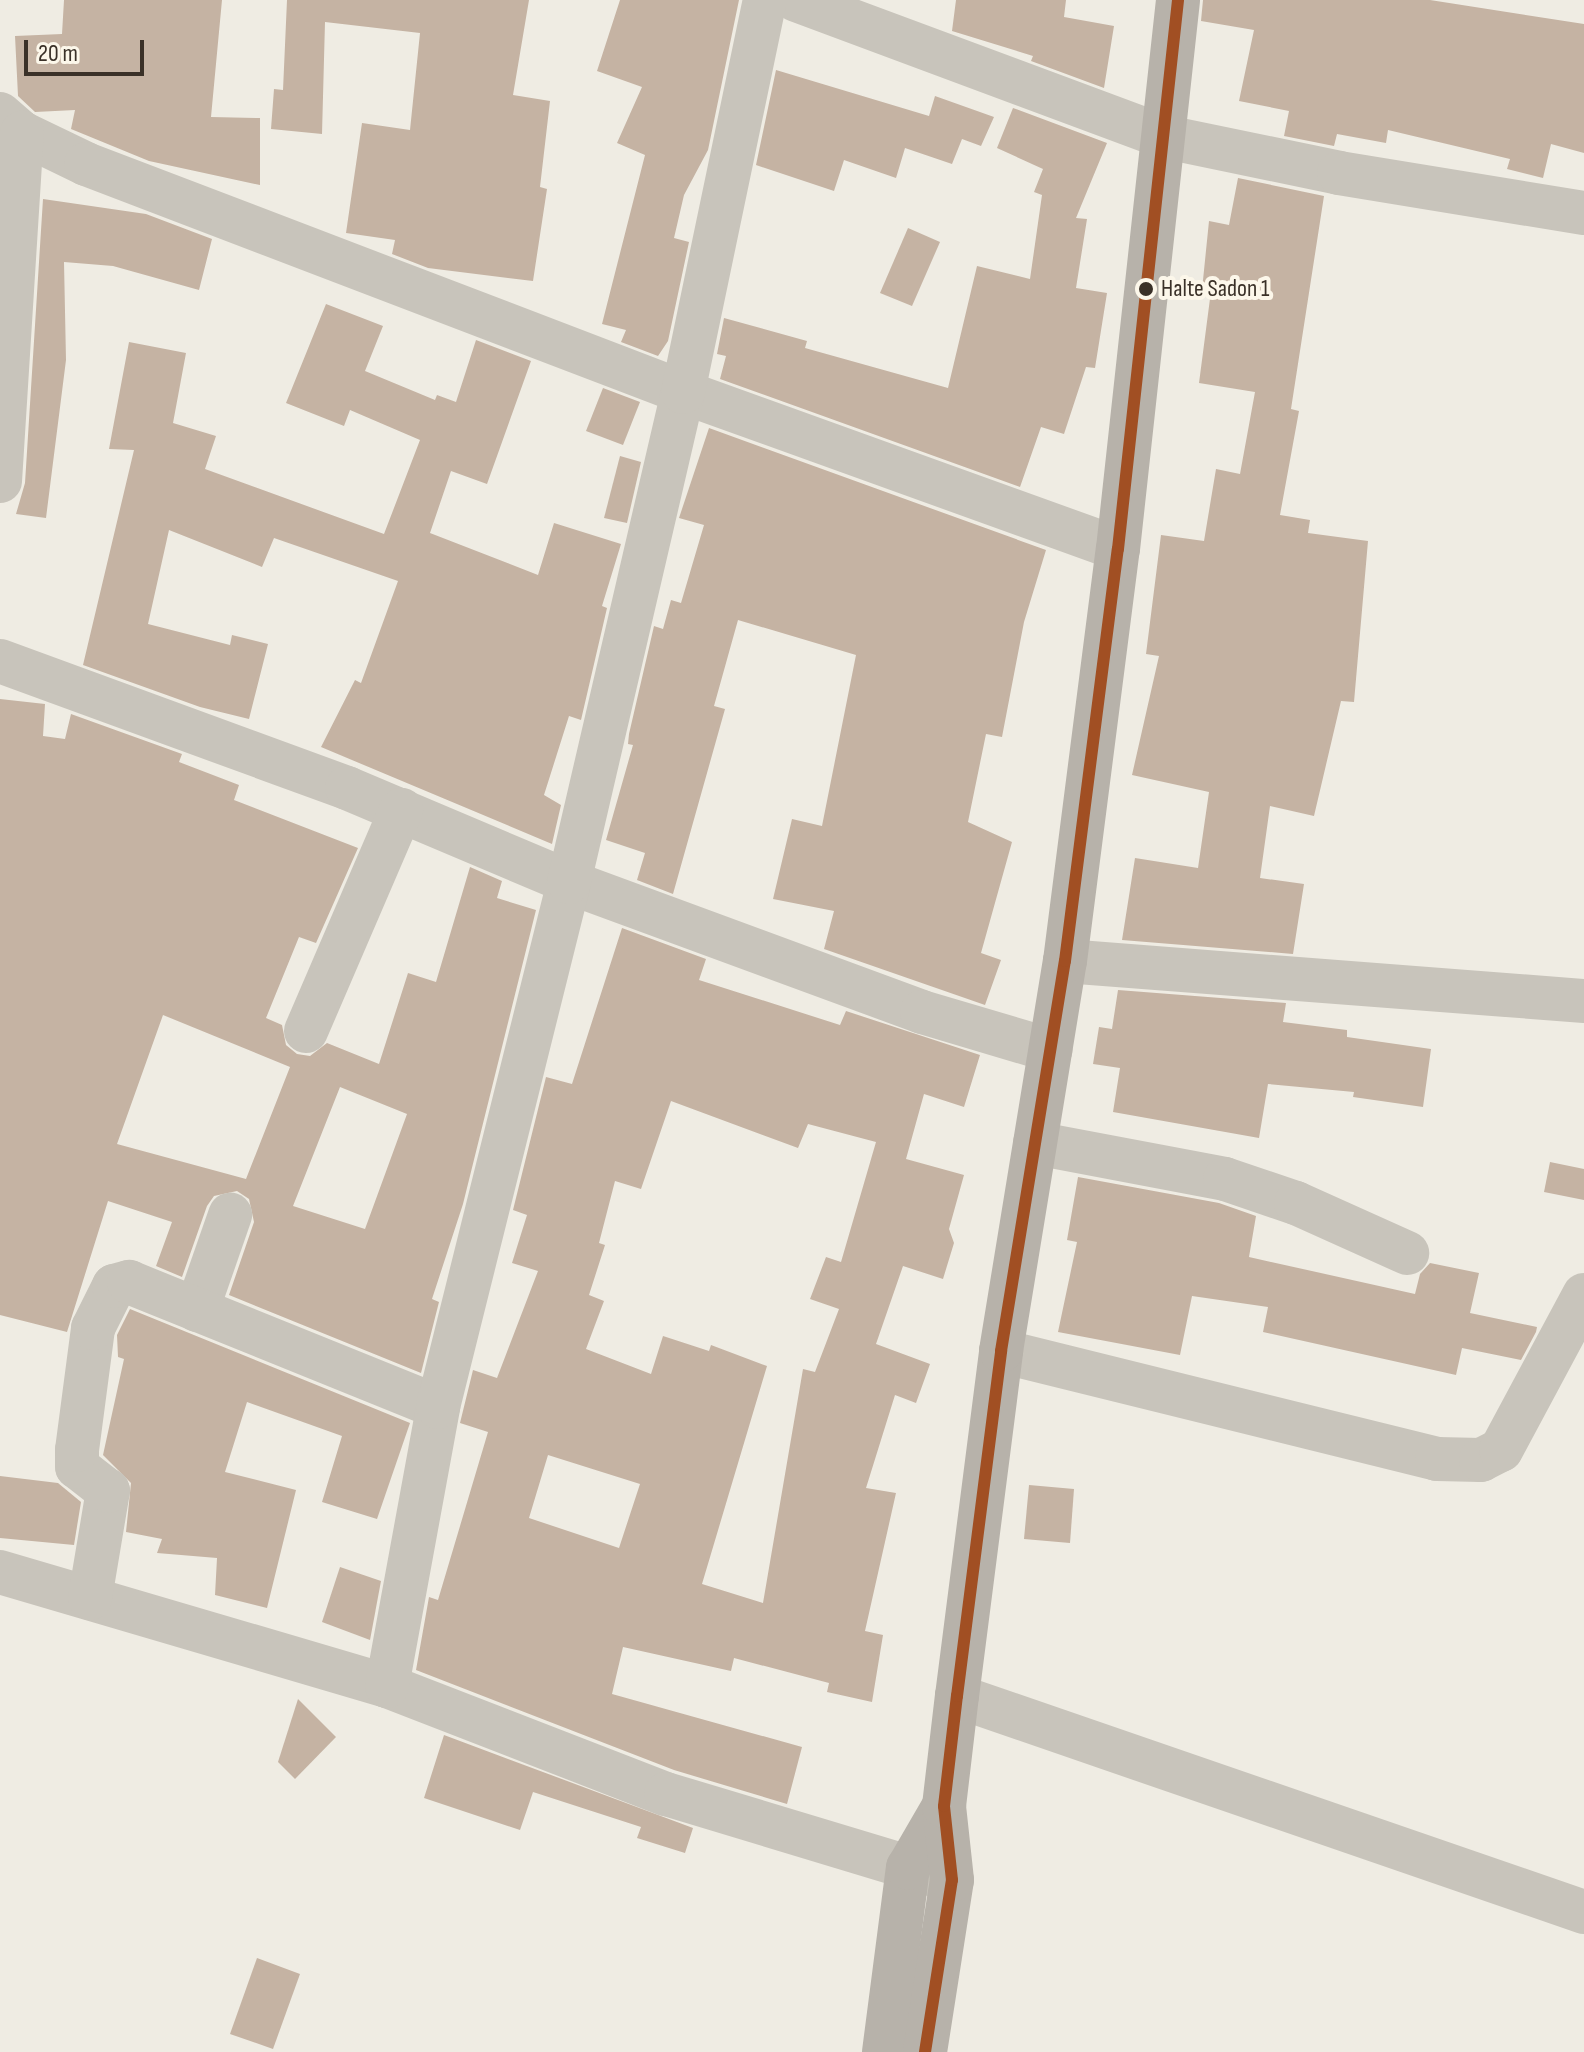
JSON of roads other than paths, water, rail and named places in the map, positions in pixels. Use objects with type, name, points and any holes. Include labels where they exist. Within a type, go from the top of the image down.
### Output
[{"type":"main road","points":[[915,1979],[952,1880],[944,1806],[957,1696],[1001,1351],[1065,961],[1118,549],[1178,0]]},
{"type":"main road","points":[[906,2040],[915,1979],[908,1868],[944,1806]]},
{"type":"street","points":[[387,1686],[438,1407],[569,882],[683,392],[765,0]]},
{"type":"street","points":[[796,0],[1161,136],[1339,173],[1584,213]]},
{"type":"street","points":[[0,481],[11,124],[86,164],[683,392],[1118,549]]},
{"type":"street","points":[[0,661],[401,810],[569,882],[922,1012],[1050,1050]]},
{"type":"street","points":[[306,1031],[401,810]]},
{"type":"street","points":[[1065,961],[1584,1001]]},
{"type":"street","points":[[1035,1143],[1225,1179],[1296,1203],[1407,1253]]},
{"type":"street","points":[[197,1310],[230,1215]]},
{"type":"street","points":[[90,1598],[108,1491],[77,1467],[77,1450],[101,1303],[114,1286],[129,1282],[438,1407]]},
{"type":"street","points":[[1001,1351],[1437,1459],[1481,1460],[1501,1450],[1584,1295]]},
{"type":"street","points":[[0,1572],[387,1686],[666,1794],[952,1880]]},
{"type":"street","points":[[957,1696],[1584,1912]]},
{"type":"place","name":"Halte Sadon 1","points":[[1146,289]]}]
